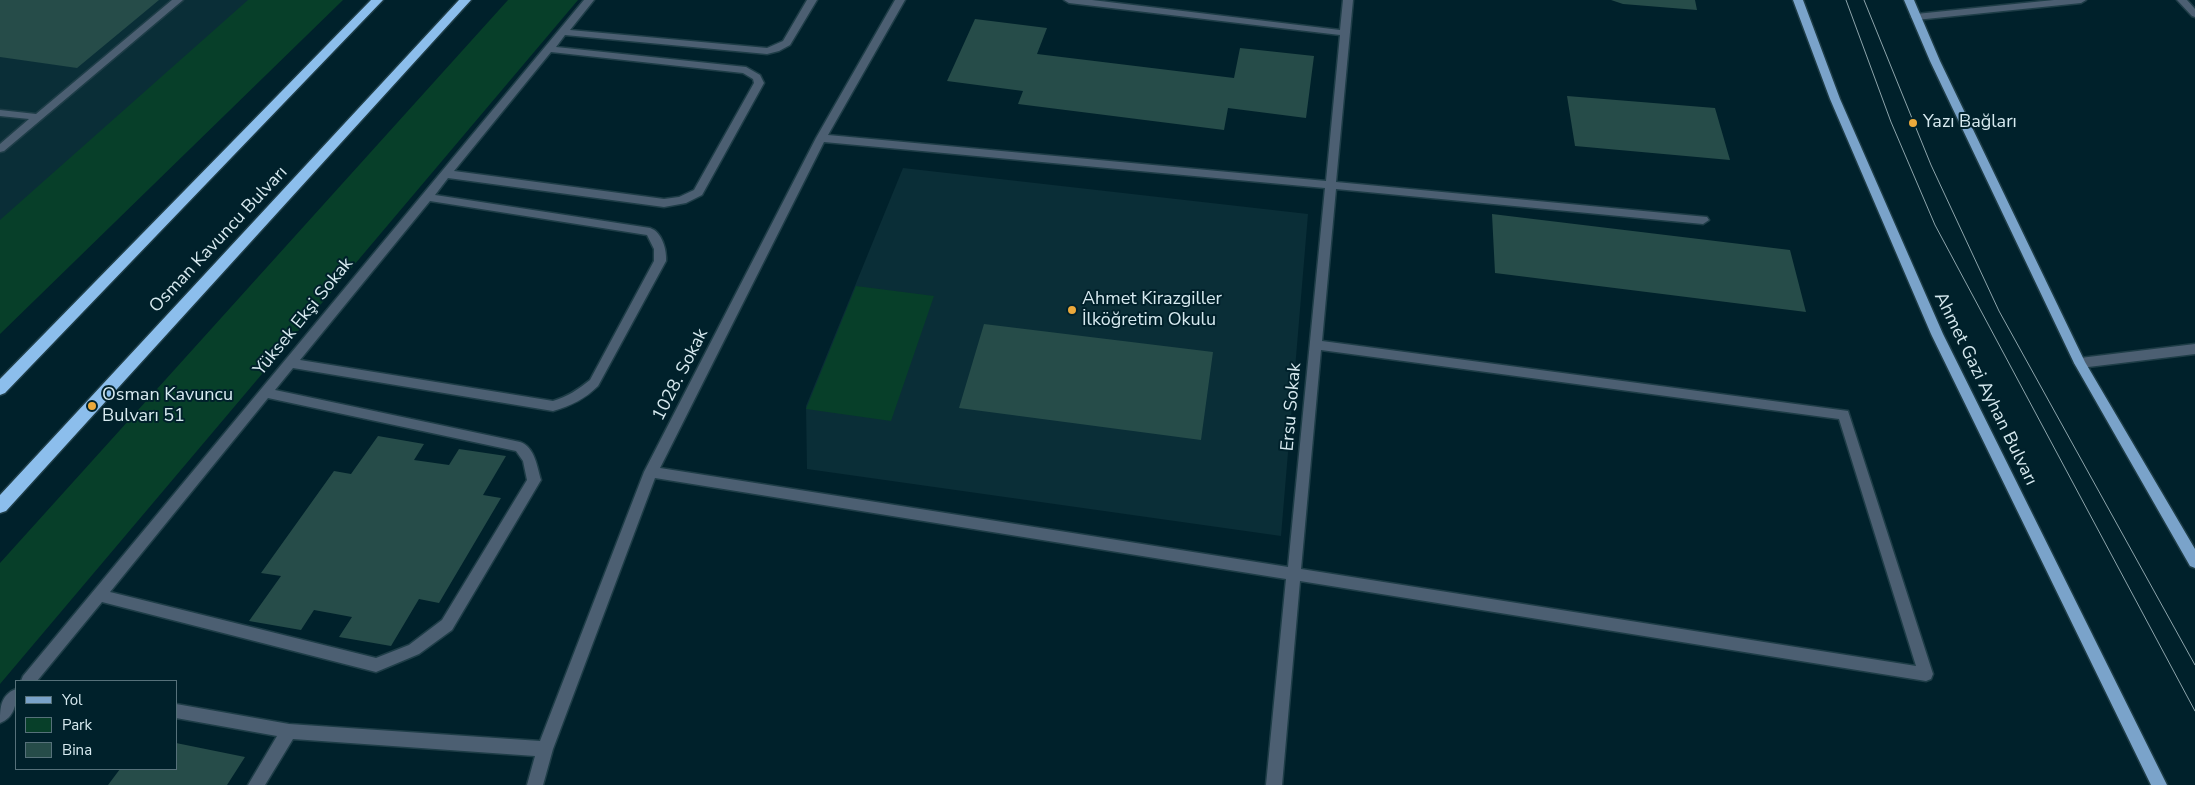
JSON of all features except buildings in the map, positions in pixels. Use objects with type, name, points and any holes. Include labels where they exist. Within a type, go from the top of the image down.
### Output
[{"type":"highway","points":[[0,389],[377,0]]},
{"type":"highway","name":"Osman Kavuncu Bulvarı","points":[[0,506],[465,0]]},
{"type":"main road","name":"Ahmet Gazi Ayhan Bulvarı","points":[[1798,0],[1835,99],[1937,334],[2159,785]]},
{"type":"main road","points":[[1909,0],[1935,61],[2080,363],[2195,562]]},
{"type":"street","points":[[0,148],[178,0]]},
{"type":"street","name":"Yüksek Ekşi Sokak","points":[[29,680],[590,0]]},
{"type":"street","points":[[563,32],[767,51],[787,43],[812,0]]},
{"type":"street","name":"1028. Sokak","points":[[535,785],[545,750],[651,472],[821,138],[900,0]]},
{"type":"street","points":[[1069,0],[1344,33]]},
{"type":"street","name":"Ersu Sokak","points":[[1274,785],[1348,0]]},
{"type":"street","points":[[1916,17],[2081,0]]},
{"type":"street","points":[[2182,0],[2195,14]]},
{"type":"street","points":[[446,174],[664,202],[682,200],[698,192],[759,82],[757,77],[746,70],[549,49]]},
{"type":"street","points":[[0,113],[37,117]]},
{"type":"street","points":[[821,138],[1703,220]]},
{"type":"street","points":[[290,363],[554,406],[576,398],[594,383],[660,261],[661,253],[655,238],[650,232],[427,197]]},
{"type":"street","points":[[651,472],[1926,674],[1844,415],[1315,345]]},
{"type":"street","points":[[2080,363],[2195,348]]},
{"type":"street","points":[[99,595],[376,665],[410,653],[430,640],[447,625],[534,480],[529,459],[520,447],[266,393]]},
{"type":"street","points":[[0,716],[15,697]]},
{"type":"street","points":[[178,712],[289,731],[545,750]]},
{"type":"street","points":[[256,785],[289,731]]},
{"type":"shaded area","points":[[0,0],[266,0],[0,227]]},
{"type":"shaded area","name":"Ahmet Kirazgiller İlköğretim Okulu","points":[[903,168],[1308,214],[1281,536],[807,469],[806,406]]},
{"type":"green space","points":[[248,0],[343,0],[0,334],[0,220]]},
{"type":"green space","points":[[508,0],[578,0],[0,684],[0,563]]},
{"type":"green space","points":[[856,286],[934,296],[891,421],[806,409]]},
{"type":"tram line","points":[[1846,0],[1891,122],[1935,225],[2195,711]]},
{"type":"tram line","points":[[1864,0],[1931,165],[1999,311],[2195,665]]},
{"type":"place","name":"Yazı Bağları","points":[[1913,123]]},
{"type":"place","name":"Ahmet Kirazgiller İlköğretim Okulu","points":[[1072,310]]},
{"type":"place","name":"Osman Kavuncu Bulvarı 51","points":[[92,406]]}]
